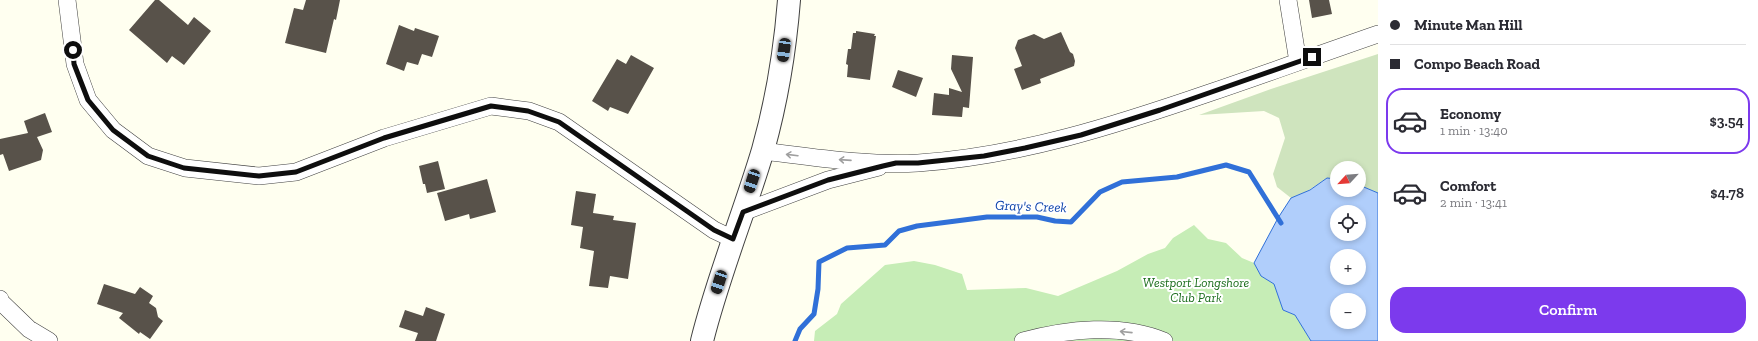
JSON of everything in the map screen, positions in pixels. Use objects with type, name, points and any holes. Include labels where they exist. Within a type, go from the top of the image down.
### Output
[{"type":"street","points":[[67,0],[74,64],[88,100],[113,130],[148,156],[184,168],[259,176],[296,172],[384,138],[491,106],[528,111],[559,122],[714,230],[733,239]]},
{"type":"street","points":[[702,341],[762,151],[780,79],[789,0]]},
{"type":"street","points":[[1288,0],[1298,62]]},
{"type":"street","points":[[762,151],[822,158],[896,163],[973,157],[1052,142],[1141,116],[1378,34]]},
{"type":"street","points":[[743,212],[828,180],[896,163]]},
{"type":"street","points":[[0,299],[1,302],[29,329],[49,341]]},
{"type":"street","points":[[1023,341],[1048,334],[1105,330],[1134,333],[1164,341]]},
{"type":"green space","points":[[1378,54],[1378,193],[1366,188],[1366,161],[1330,161],[1330,178],[1327,178],[1306,192],[1291,198],[1277,187],[1273,174],[1285,138],[1279,118],[1264,111],[1199,115],[1271,89]]},
{"type":"green space","name":"Westport Longshore Club Park","points":[[1194,225],[1208,239],[1226,243],[1242,258],[1254,263],[1261,276],[1274,284],[1283,310],[1295,315],[1311,341],[814,341],[815,331],[837,314],[841,304],[885,265],[914,261],[935,265],[962,274],[967,290],[1026,288],[1058,296],[1117,271],[1148,254],[1165,248],[1173,238]]},
{"type":"water","points":[[1327,178],[1330,178],[1330,197],[1366,197],[1366,188],[1378,193],[1378,341],[1311,341],[1295,315],[1283,310],[1274,284],[1261,276],[1254,263],[1278,218],[1291,198],[1310,190]]},
{"type":"building","points":[[155,0],[159,0],[188,25],[194,17],[211,31],[184,65],[172,56],[167,63],[129,30]]},
{"type":"building","points":[[306,0],[340,0],[336,20],[334,19],[326,53],[285,43],[294,8],[303,10]]},
{"type":"building","points":[[1309,0],[1329,0],[1332,14],[1312,18]]},
{"type":"building","points":[[399,25],[414,31],[415,28],[439,36],[432,57],[422,54],[418,65],[407,62],[404,71],[386,64]]},
{"type":"building","points":[[856,31],[875,34],[874,36],[876,36],[870,80],[847,77],[848,65],[846,64],[848,49],[851,49],[853,33],[856,33]]},
{"type":"building","points":[[1061,32],[1070,52],[1073,54],[1075,61],[1074,66],[1040,79],[1041,83],[1022,90],[1014,69],[1022,66],[1015,48],[1018,40],[1034,34],[1044,39]]},
{"type":"building","points":[[631,55],[654,68],[628,114],[610,107],[608,111],[592,101],[617,59],[626,64]]},
{"type":"building","points":[[952,55],[973,57],[969,108],[963,107],[962,117],[932,115],[934,93],[949,95],[949,88],[962,92],[951,69]]},
{"type":"building","points":[[898,70],[923,78],[916,97],[892,87]]},
{"type":"building","points":[[45,113],[52,132],[37,137],[43,150],[41,160],[9,171],[3,154],[0,155],[0,139],[28,133],[24,121]]},
{"type":"building","points":[[438,161],[445,189],[427,193],[425,184],[423,184],[419,166]]},
{"type":"building","points":[[487,179],[496,212],[470,219],[469,214],[445,221],[437,193]]},
{"type":"building","points":[[576,191],[596,194],[593,213],[614,216],[613,220],[636,223],[628,279],[610,276],[608,288],[589,286],[594,251],[580,248],[583,227],[571,225]]},
{"type":"building","points":[[104,284],[135,294],[140,287],[153,296],[149,303],[156,308],[158,317],[163,321],[150,339],[140,332],[139,334],[119,318],[123,313],[97,304]]},
{"type":"building","points":[[426,307],[445,314],[436,341],[415,341],[418,333],[399,327],[405,310],[423,316]]},
{"type":"waterway","name":"Gray's Creek","points":[[795,341],[800,329],[814,314],[818,289],[819,262],[847,248],[885,245],[899,231],[917,226],[987,217],[1037,217],[1055,221],[1071,222],[1100,192],[1122,182],[1177,177],[1226,165],[1249,172],[1281,223]]},
{"type":"route","points":[[73,50],[74,64],[88,100],[113,130],[148,156],[184,168],[259,176],[296,172],[384,138],[491,106],[528,111],[559,122],[714,230],[733,239],[743,212],[828,180],[896,163],[918,163],[973,157],[1016,150],[1081,135],[1160,110],[1312,57]]}]
